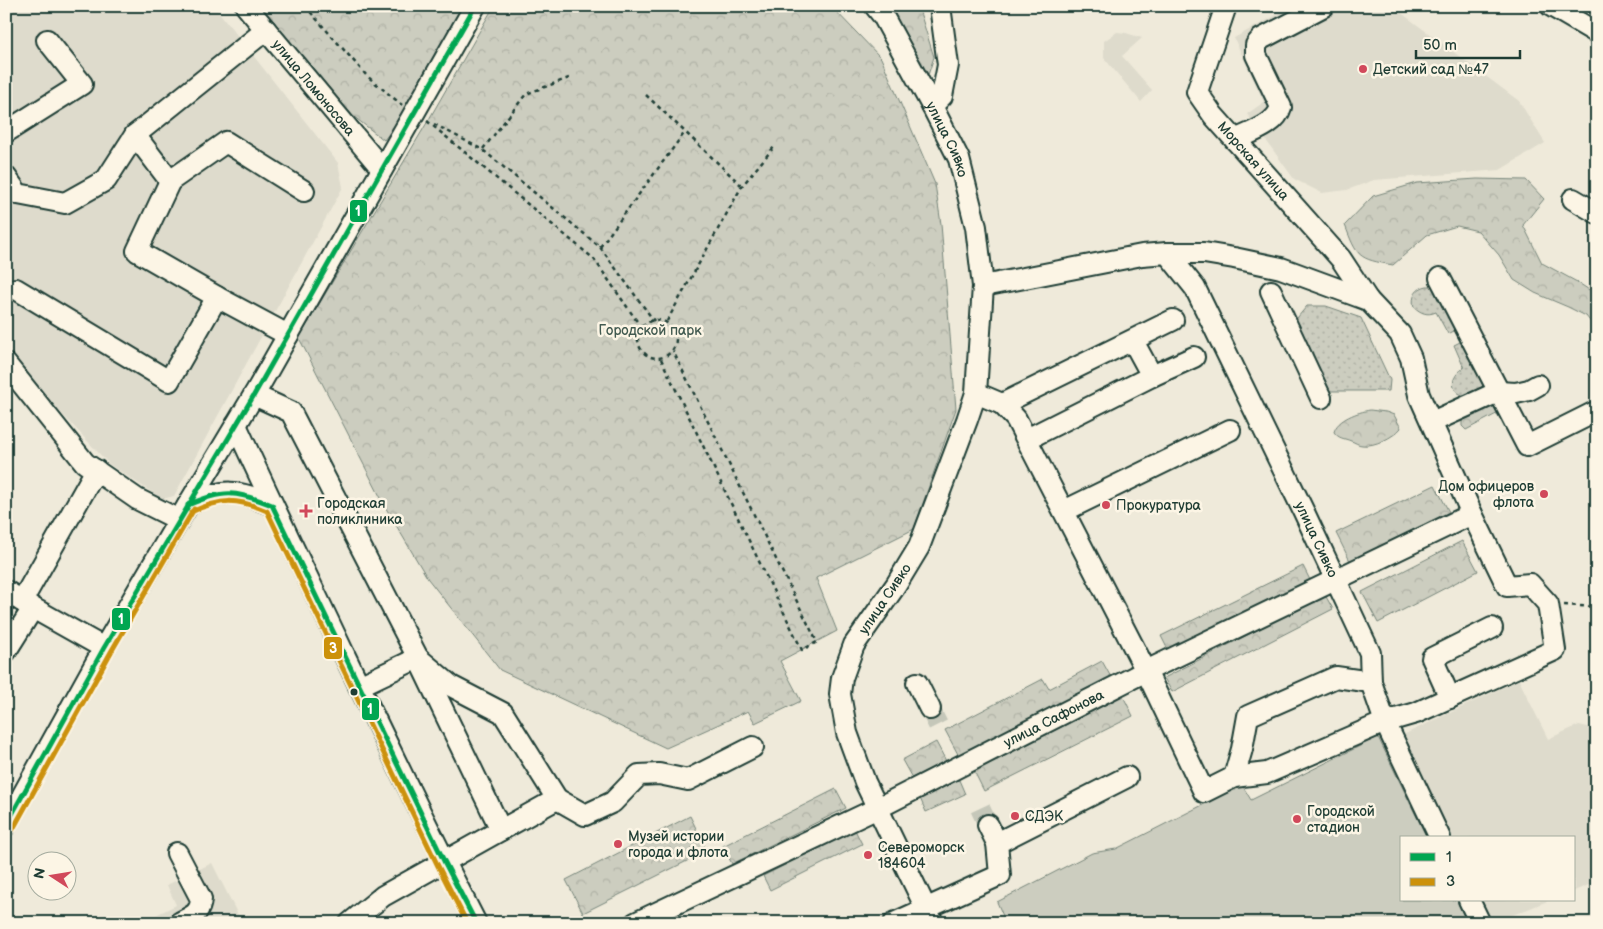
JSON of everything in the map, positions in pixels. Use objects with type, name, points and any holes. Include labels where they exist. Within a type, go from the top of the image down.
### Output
[{"type":"street","name":"улица Ломоносова","points":[[246,6],[382,169]]},
{"type":"street","points":[[6,824],[104,648],[254,395],[382,169],[421,118],[475,6]]},
{"type":"street","name":"улица Сивко","points":[[876,6],[932,106],[959,159],[976,227],[983,286],[976,393],[952,462],[919,546],[896,585],[854,646],[842,678],[840,694],[847,733],[865,782],[930,916]]},
{"type":"street","points":[[932,106],[942,96],[948,65],[940,6]]},
{"type":"street","name":"Морская улица","points":[[1226,6],[1197,92],[1213,115],[1341,259],[1368,300]]},
{"type":"street","points":[[1236,140],[1274,120],[1279,114],[1281,107],[1256,55],[1256,45],[1262,39],[1324,6]]},
{"type":"street","points":[[1551,6],[1597,33]]},
{"type":"street","points":[[6,177],[18,194],[65,203],[106,180],[136,135],[266,30]]},
{"type":"street","points":[[6,132],[82,84],[48,40]]},
{"type":"street","points":[[136,135],[170,182]]},
{"type":"street","points":[[288,335],[136,251],[170,182],[226,142],[304,191]]},
{"type":"street","points":[[1572,199],[1597,213]]},
{"type":"street","name":"улица Сивко","points":[[1167,253],[1195,288],[1370,653],[1371,682],[1385,722],[1439,836]]},
{"type":"street","points":[[976,393],[1002,404],[1016,419],[1146,671],[1204,792],[1234,777],[1267,773],[1385,722],[1416,713],[1555,650],[1548,604],[1530,584],[1507,586],[1472,514],[1419,395],[1411,358],[1400,334],[1368,300],[1281,268],[1204,253],[1142,255],[983,286]]},
{"type":"street","points":[[1440,278],[1527,446],[1593,413]]},
{"type":"street","points":[[16,289],[169,382],[217,297]]},
{"type":"street","points":[[1271,291],[1321,398]]},
{"type":"street","points":[[1002,404],[1173,320]]},
{"type":"street","points":[[1133,341],[1152,376]]},
{"type":"street","points":[[1027,439],[1194,357]]},
{"type":"street","points":[[6,364],[85,462],[137,498],[183,512]]},
{"type":"street","points":[[1432,422],[1498,392],[1516,393],[1529,390],[1538,385]]},
{"type":"street","points":[[254,395],[291,412],[418,658],[501,830]]},
{"type":"street","points":[[236,425],[272,506],[476,923]]},
{"type":"street","points":[[1064,511],[1230,430]]},
{"type":"street","points":[[6,651],[20,600],[96,470]]},
{"type":"street","points":[[183,512],[205,497],[224,492],[246,494],[272,506]]},
{"type":"street","name":"улица Сафонова","points":[[635,923],[878,808],[1146,671],[1472,514]]},
{"type":"street","points":[[20,600],[104,648]]},
{"type":"street","points":[[1450,698],[1432,658],[1492,628]]},
{"type":"street","points":[[359,686],[418,658]]},
{"type":"street","points":[[418,658],[451,686],[503,713],[557,799],[585,815],[613,802],[639,774],[658,774],[688,780],[753,747]]},
{"type":"street","points":[[1234,777],[1242,749],[1248,716],[1336,677],[1371,682]]},
{"type":"street","points":[[917,683],[930,709]]},
{"type":"street","points":[[894,923],[930,916],[1000,875],[992,834],[1127,777]]},
{"type":"street","points":[[350,923],[383,896],[557,799]]},
{"type":"street","points":[[178,853],[201,899],[198,912],[179,923]]},
{"type":"street","points":[[1470,902],[1480,923]]},
{"type":"path","points":[[305,6],[367,76],[594,259],[641,327]]},
{"type":"path","points":[[483,150],[526,94],[569,78]]},
{"type":"path","points":[[646,95],[742,186]]},
{"type":"path","points":[[421,118],[483,150],[600,247],[654,321]]},
{"type":"path","points":[[600,247],[685,132]]},
{"type":"path","points":[[667,322],[742,186],[774,148]]},
{"type":"path","points":[[658,319],[667,322],[675,330],[676,344],[673,351],[662,359],[646,356],[638,346],[637,332],[641,327],[658,319]]},
{"type":"path","points":[[662,359],[802,650],[818,642],[673,351]]},
{"type":"path","points":[[1548,604],[1597,606]]},
{"type":"shaded area","points":[[6,6],[214,6],[338,163],[343,187],[174,496],[162,499],[109,464],[6,354]]},
{"type":"shaded area","name":"Детский сад №47","points":[[1293,6],[1392,6],[1519,101],[1545,143],[1500,170],[1374,180],[1347,190],[1322,193],[1294,179],[1247,114],[1264,102],[1234,38]]},
{"type":"shaded area","points":[[1117,32],[1142,38],[1122,56],[1152,90],[1141,102],[1104,58],[1104,41]]},
{"type":"shaded area","points":[[1519,680],[1548,739],[1579,725],[1597,729],[1596,882],[1576,890],[1576,836],[1451,836],[1403,735]]},
{"type":"shaded area","points":[[212,863],[242,923],[140,923],[176,905],[167,885]]},
{"type":"shaded area","points":[[1483,902],[1545,902],[1493,923]]},
{"type":"green space","points":[[261,6],[466,6],[407,110],[384,140],[353,116]]},
{"type":"green space","name":"Городской парк","points":[[494,6],[831,6],[881,58],[935,184],[941,224],[956,409],[914,529],[816,578],[837,631],[780,661],[801,701],[755,723],[748,711],[666,748],[500,670],[428,579],[387,510],[299,338]]},
{"type":"green space","points":[[887,6],[918,6],[934,57],[926,81]]},
{"type":"green space","points":[[1477,179],[1526,180],[1544,199],[1523,225],[1542,263],[1597,295],[1597,330],[1586,316],[1535,293],[1514,280],[1499,255],[1478,231],[1457,226],[1427,235],[1393,265],[1372,261],[1360,255],[1356,250],[1345,225],[1373,196],[1417,183]]},
{"type":"green space","points":[[1427,286],[1433,286],[1439,290],[1458,329],[1448,334],[1436,312],[1424,313],[1414,307],[1413,300],[1415,294]]},
{"type":"green space","points":[[1307,306],[1326,306],[1361,318],[1390,380],[1389,391],[1331,391],[1319,386],[1292,324]]},
{"type":"green space","points":[[1464,340],[1483,380],[1479,392],[1467,396],[1461,395],[1454,386],[1454,379],[1459,371],[1464,368],[1454,345]]},
{"type":"green space","points":[[1494,404],[1504,410],[1466,430],[1462,426],[1462,421],[1468,410]]},
{"type":"green space","points":[[1370,410],[1394,415],[1401,428],[1394,435],[1383,441],[1367,445],[1359,445],[1338,436],[1334,432],[1339,423],[1354,414]]},
{"type":"green space","points":[[1435,485],[1449,512],[1350,561],[1336,533]]},
{"type":"green space","points":[[1462,541],[1478,571],[1378,623],[1362,592]]},
{"type":"green space","points":[[1303,566],[1311,582],[1169,652],[1161,636]]},
{"type":"green space","points":[[1325,595],[1333,609],[1172,692],[1164,678]]},
{"type":"green space","points":[[1102,661],[1112,679],[960,758],[945,730],[1043,679],[1049,689]]},
{"type":"green space","points":[[1123,696],[1133,716],[984,791],[974,771]]},
{"type":"green space","name":"Городской стадион","points":[[1378,737],[1426,836],[1400,836],[1400,902],[1458,902],[1467,923],[1006,923],[997,902],[1092,853],[1116,849],[1242,785],[1251,800]]},
{"type":"green space","points":[[936,742],[946,761],[912,778],[902,760]]},
{"type":"green space","points":[[959,780],[965,794],[926,812],[920,798]]},
{"type":"green space","points":[[836,789],[846,808],[732,864],[723,846]]},
{"type":"green space","points":[[690,816],[707,851],[583,913],[566,880]]},
{"type":"green space","points":[[855,830],[862,844],[770,890],[763,876]]},
{"type":"tunnel","points":[[930,709],[938,725]]},
{"type":"tunnel","points":[[980,808],[988,825]]},
{"type":"transit line","name":"1","points":[[6,825],[104,648],[254,395],[475,6]]},
{"type":"transit line","name":"1","points":[[188,505],[221,494],[249,497],[272,505],[444,861],[476,923]]},
{"type":"transit line","name":"3","points":[[191,512],[212,504],[229,501],[267,511],[467,923]]},
{"type":"transit line","name":"3","points":[[13,829],[111,652],[194,509]]},
{"type":"place","name":"Детский сад №47","points":[[1363,69]]},
{"type":"place","name":"Дом офицеров флота","points":[[1544,494]]},
{"type":"place","name":"Прокуратура","points":[[1106,505]]},
{"type":"place","name":"Городская поликлиника","points":[[306,511]]},
{"type":"place","name":"СДЭК","points":[[1015,816]]},
{"type":"place","name":"Городской стадион","points":[[1297,819]]},
{"type":"place","name":"Музей истории города и флота","points":[[618,844]]},
{"type":"place","name":"Североморск 184604","points":[[868,855]]}]
